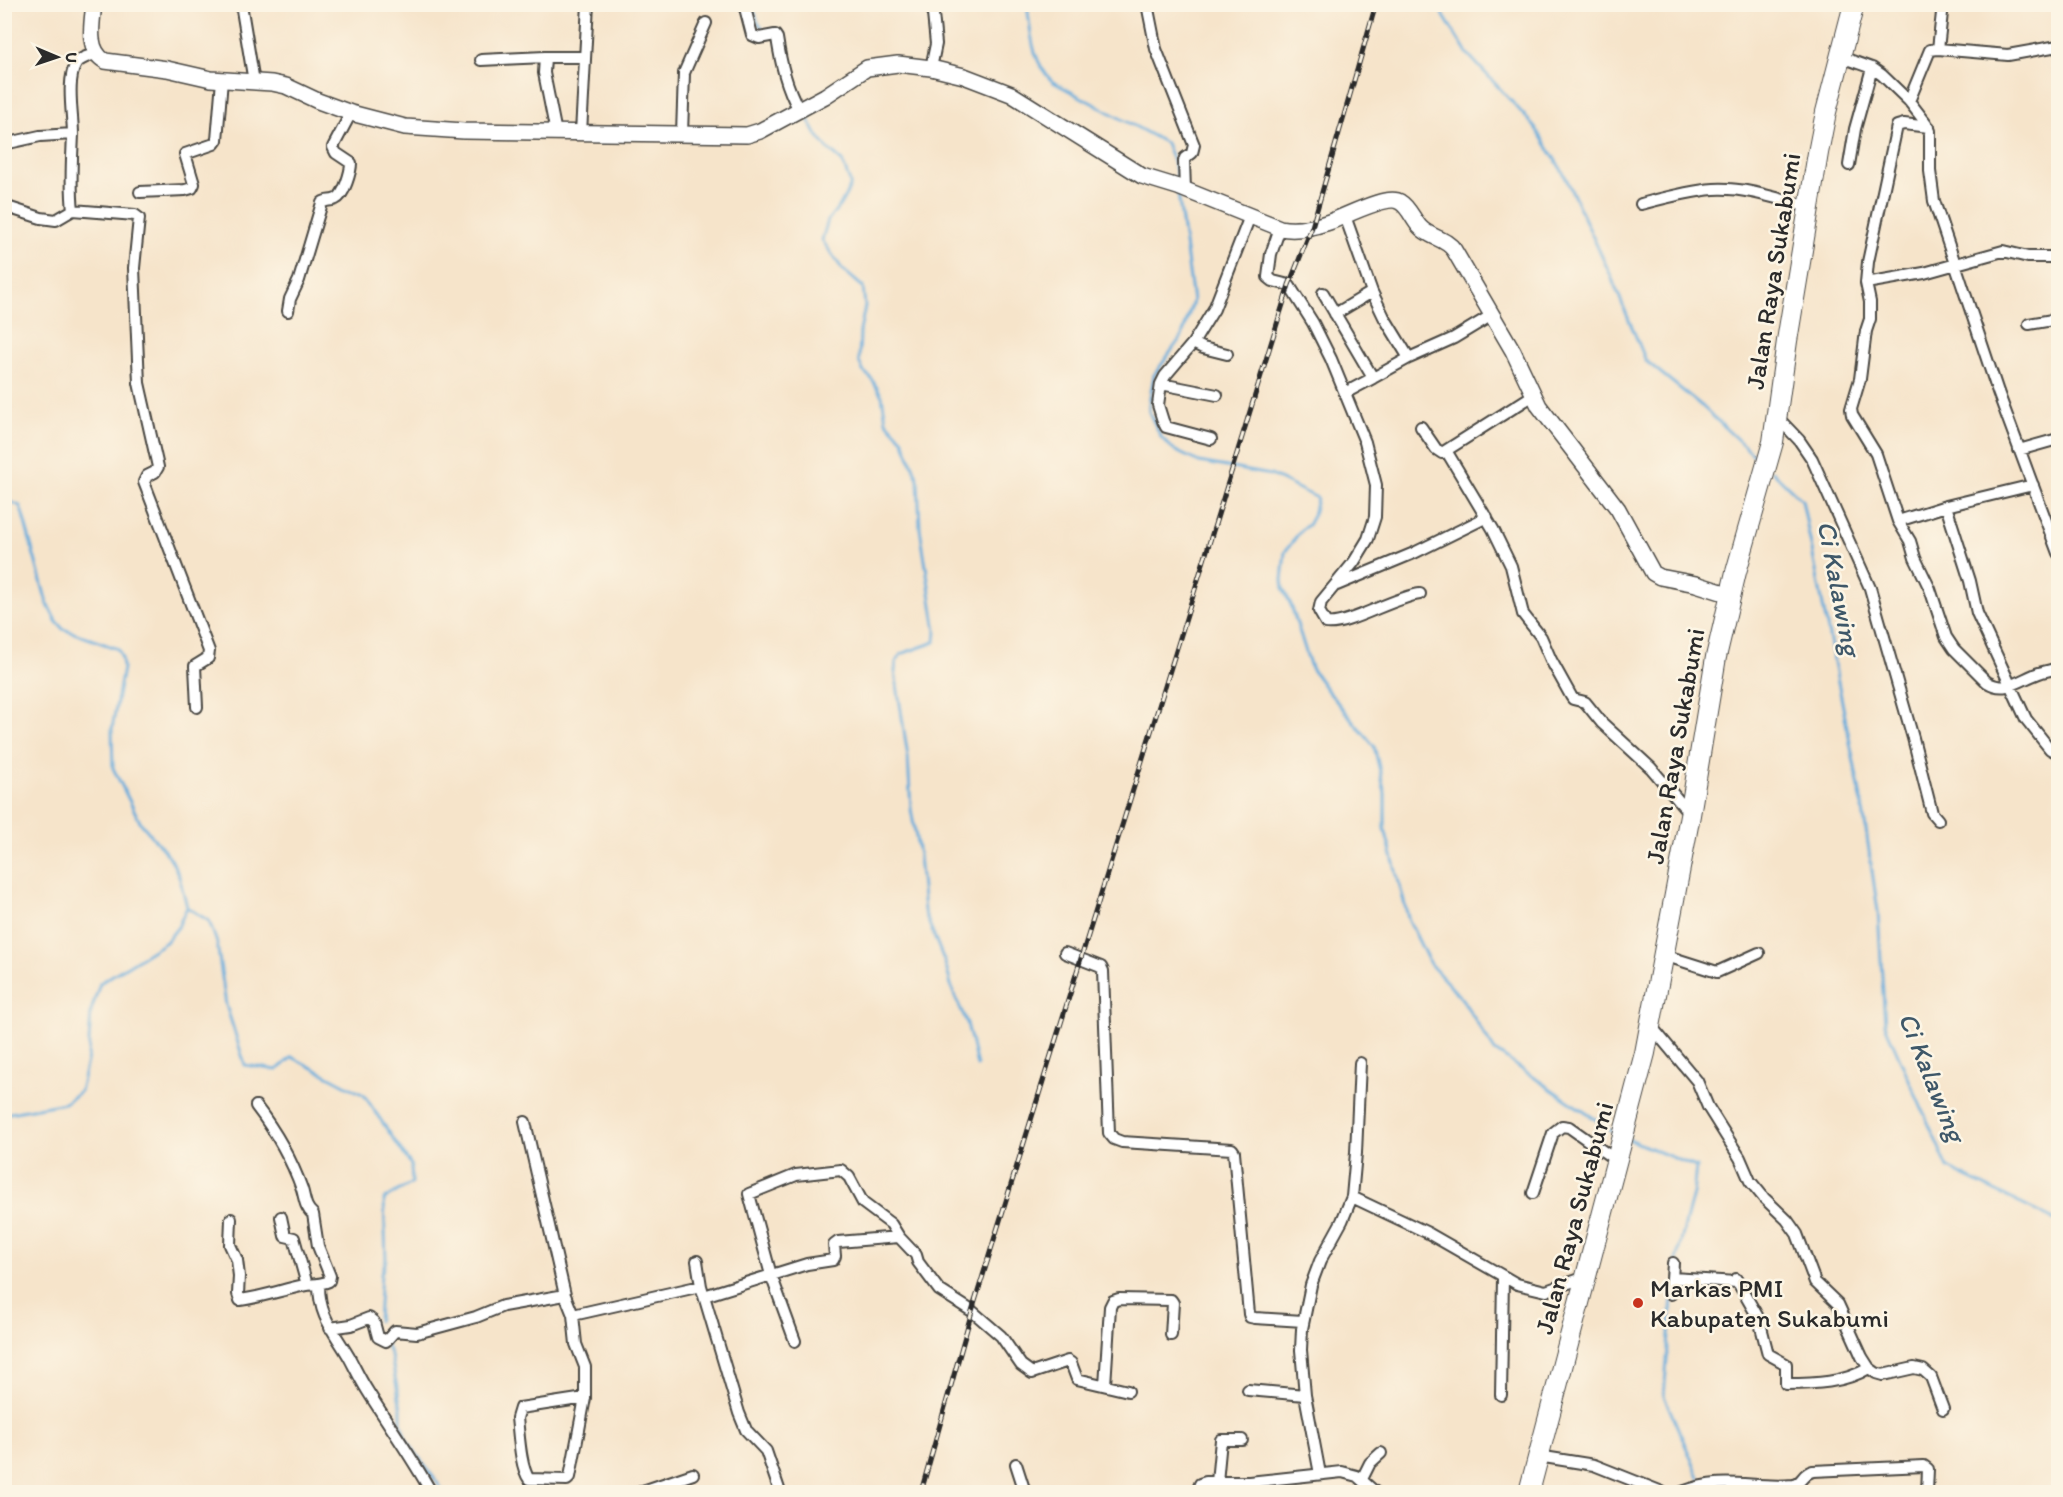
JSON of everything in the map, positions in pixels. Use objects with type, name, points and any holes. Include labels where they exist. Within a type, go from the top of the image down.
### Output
[{"type":"highway","name":"Jalan Raya Sukabumi","points":[[1529,1492],[1651,1026],[1716,657],[1773,442],[1787,341],[1826,112],[1854,4]]},
{"type":"street","points":[[94,4],[92,40],[96,54],[107,61],[167,69],[222,80],[286,86],[351,113],[405,127],[556,133],[751,135],[835,91],[867,68],[897,64],[932,68],[964,76],[1011,94],[1133,172],[1280,228],[1290,230],[1312,227],[1383,201],[1401,202],[1422,229],[1451,245],[1513,351],[1532,396],[1618,509],[1653,573],[1660,577],[1731,595]]},
{"type":"street","points":[[241,4],[254,82]]},
{"type":"street","points":[[581,133],[588,4]]},
{"type":"street","points":[[744,4],[752,35],[759,38],[775,35],[777,38],[788,90],[801,108]]},
{"type":"street","points":[[932,4],[936,44],[932,68]]},
{"type":"street","points":[[1147,4],[1156,49],[1194,145],[1192,153],[1184,161],[1185,190]]},
{"type":"street","points":[[1938,49],[1943,4]]},
{"type":"street","points":[[682,134],[684,73],[706,23]]},
{"type":"street","points":[[1909,101],[1930,50],[2008,55],[2058,46]]},
{"type":"street","points":[[73,210],[71,78],[74,68],[82,58],[96,54]]},
{"type":"street","points":[[545,57],[544,73],[556,133]]},
{"type":"street","points":[[481,60],[585,57]]},
{"type":"street","points":[[1841,57],[1872,68],[1889,80],[1929,127],[1932,193],[1987,361],[2058,553]]},
{"type":"street","points":[[1849,165],[1855,129],[1872,68]]},
{"type":"street","points":[[140,192],[192,188],[194,184],[185,154],[214,144],[217,140],[222,80]]},
{"type":"street","points":[[288,310],[322,203],[325,200],[335,200],[340,196],[350,173],[351,163],[336,153],[333,147],[351,113]]},
{"type":"street","points":[[1929,127],[1904,124],[1897,126],[1868,262],[1866,283],[1870,302],[1870,319],[1866,331],[1860,379],[1851,409],[1856,422],[1876,454],[1898,521],[1910,541],[1938,609],[1942,629],[1950,644],[1987,682],[1994,686],[2011,686],[2038,673],[2058,668]]},
{"type":"street","points":[[4,144],[40,136],[73,134]]},
{"type":"street","points":[[1641,204],[1666,197],[1715,189],[1760,194],[1809,207]]},
{"type":"street","points":[[4,206],[41,218],[56,220],[73,210],[135,215],[139,218],[134,268],[139,383],[158,466],[144,482],[209,651],[208,657],[195,666],[197,707]]},
{"type":"street","points":[[1211,439],[1166,427],[1162,422],[1158,405],[1161,384],[1193,343],[1219,298],[1250,216]]},
{"type":"street","points":[[1345,216],[1372,292],[1408,358]]},
{"type":"street","points":[[1280,228],[1271,254],[1268,277],[1270,280],[1289,285],[1324,343],[1369,455],[1376,485],[1377,505],[1368,539],[1336,585],[1326,594],[1319,611],[1329,624],[1408,596],[1420,594]]},
{"type":"street","points":[[1866,283],[1924,273],[2002,251],[2028,257],[2058,257]]},
{"type":"street","points":[[1335,314],[1372,292]]},
{"type":"street","points":[[1323,293],[1373,378]]},
{"type":"street","points":[[1345,393],[1408,358],[1454,338],[1492,315]]},
{"type":"street","points":[[2029,324],[2058,319]]},
{"type":"street","points":[[1193,343],[1227,354]]},
{"type":"street","points":[[1161,384],[1217,395]]},
{"type":"street","points":[[1421,427],[1439,452],[1447,452],[1532,396]]},
{"type":"street","points":[[1777,417],[1799,440],[1812,459],[1870,588],[1913,738],[1926,793],[1932,813],[1938,820]]},
{"type":"street","points":[[2019,450],[2058,439]]},
{"type":"street","points":[[1447,452],[1487,517],[1511,566],[1523,614],[1541,637],[1573,699],[1585,702],[1602,723],[1651,768],[1690,814]]},
{"type":"street","points":[[1898,521],[1946,506],[2033,485]]},
{"type":"street","points":[[1946,506],[1970,581],[1977,613],[2026,719],[2050,749],[2058,753]]},
{"type":"street","points":[[1336,585],[1414,553],[1487,517]]},
{"type":"street","points":[[1065,953],[1101,967],[1103,971],[1109,1133],[1111,1137],[1122,1142],[1232,1149],[1250,1317],[1303,1321]]},
{"type":"street","points":[[1664,957],[1717,972],[1759,953]]},
{"type":"street","points":[[1651,1026],[1697,1082],[1708,1107],[1740,1158],[1750,1181],[1797,1234],[1815,1282],[1838,1304],[1869,1368],[1883,1375],[1914,1368],[1923,1370],[1930,1377],[1943,1409]]},
{"type":"street","points":[[1320,1474],[1305,1395],[1301,1350],[1303,1321],[1307,1295],[1320,1261],[1352,1197],[1360,1063]]},
{"type":"street","points":[[231,1219],[230,1245],[238,1266],[240,1300],[307,1285],[319,1285],[329,1281],[330,1276],[318,1246],[313,1214],[307,1208],[291,1162],[279,1137],[256,1106]]},
{"type":"street","points":[[525,1122],[565,1295],[573,1315],[576,1344],[585,1367],[585,1398],[569,1479],[529,1479],[525,1473],[517,1418],[520,1408],[585,1398]]},
{"type":"street","points":[[1533,1193],[1553,1133],[1562,1126],[1569,1127],[1618,1157]]},
{"type":"street","points":[[795,1341],[771,1275],[749,1194],[796,1175],[836,1170],[845,1173],[863,1203],[891,1224],[899,1237],[916,1255],[918,1262],[939,1290],[972,1311],[1001,1336],[1014,1357],[1028,1372],[1032,1373],[1068,1361],[1077,1379],[1128,1391]]},
{"type":"street","points":[[1352,1197],[1458,1248],[1503,1278],[1517,1284],[1546,1291],[1577,1280],[1585,1280]]},
{"type":"street","points":[[281,1216],[285,1236],[294,1238],[307,1285]]},
{"type":"street","points":[[573,1315],[756,1281],[807,1264],[833,1260],[834,1245],[838,1242],[899,1237]]},
{"type":"street","points":[[697,1261],[703,1291],[739,1413],[746,1430],[766,1451],[780,1492]]},
{"type":"street","points":[[1671,1294],[1673,1263]]},
{"type":"street","points":[[1501,1395],[1503,1278]]},
{"type":"street","points":[[1672,1278],[1736,1281],[1760,1319],[1768,1353],[1786,1364],[1786,1384],[1836,1381],[1855,1376],[1869,1368]]},
{"type":"street","points":[[319,1285],[319,1302],[330,1328],[431,1492]]},
{"type":"street","points":[[330,1328],[351,1325],[369,1318],[374,1322],[378,1338],[386,1341],[395,1331],[417,1333],[476,1317],[503,1306],[565,1295]]},
{"type":"street","points":[[1106,1385],[1110,1307],[1113,1301],[1119,1299],[1171,1300],[1173,1303],[1171,1335]]},
{"type":"street","points":[[1248,1390],[1305,1395]]},
{"type":"street","points":[[1217,1482],[1221,1440],[1242,1440]]},
{"type":"street","points":[[1362,1479],[1370,1463],[1381,1453]]},
{"type":"street","points":[[1538,1456],[1594,1465],[1662,1492]]},
{"type":"street","points":[[1016,1464],[1025,1492]]},
{"type":"street","points":[[1682,1492],[1717,1483],[1793,1485],[1799,1482],[1805,1473],[1813,1471],[1920,1466],[1928,1469],[1927,1492]]},
{"type":"street","points":[[1197,1492],[1203,1483],[1249,1482],[1347,1472],[1362,1479],[1376,1492]]},
{"type":"street","points":[[640,1492],[659,1489],[693,1474]]},
{"type":"street","points":[[674,1481],[678,1492]]},
{"type":"waterway","points":[[752,4],[758,23],[768,34]]},
{"type":"waterway","points":[[1027,4],[1033,46],[1046,74],[1053,82],[1166,143],[1176,169],[1177,180]]},
{"type":"waterway","name":"Ci Kalawing","points":[[1440,4],[1439,8],[1466,52],[1535,127],[1564,174],[1610,274],[1646,361],[1703,407],[1760,461]]},
{"type":"waterway","points":[[777,33],[782,33],[795,89]]},
{"type":"waterway","points":[[804,112],[816,134],[842,161],[850,182],[850,187],[840,205],[828,220],[822,240],[843,270],[863,287],[865,306],[860,331],[859,361],[863,371],[871,378],[882,396],[886,421],[903,440],[918,479],[920,528],[936,631],[935,642],[901,654],[896,662],[895,671],[908,757],[911,809],[919,855],[924,911],[945,963],[953,992],[967,1023],[977,1066]]},
{"type":"waterway","points":[[1178,193],[1193,301],[1182,336],[1154,375],[1149,412],[1161,437],[1174,450],[1199,462],[1271,475],[1317,498],[1313,516],[1308,525],[1301,530],[1285,552],[1283,588],[1291,605],[1311,668],[1374,746],[1385,793],[1385,829],[1409,921],[1430,964],[1462,999],[1495,1051],[1617,1134]]},
{"type":"waterway","name":"Ci Kalawing","points":[[1772,471],[1802,500],[1862,803],[1878,911],[1885,1025],[1948,1168],[2058,1222]]},
{"type":"waterway","points":[[4,499],[20,506],[47,603],[56,621],[63,629],[118,649],[123,668],[112,729],[113,768],[140,822],[171,859],[179,876],[187,907],[178,927],[166,942],[100,983],[91,1011],[88,1057],[80,1091],[65,1103],[4,1114]]},
{"type":"waterway","points":[[188,908],[209,921],[217,943],[226,1005],[245,1065],[277,1070],[292,1057],[364,1095],[411,1165],[412,1183],[384,1199],[386,1260],[381,1274],[378,1321]]},
{"type":"waterway","points":[[1628,1139],[1696,1167],[1693,1194],[1676,1261]]},
{"type":"waterway","points":[[1672,1298],[1664,1396],[1702,1484]]},
{"type":"waterway","points":[[386,1344],[391,1356],[401,1408],[401,1423],[406,1439],[444,1492]]},
{"type":"railway","points":[[921,1492],[972,1311],[1289,285],[1312,227],[1376,4]]},
{"type":"place","name":"Markas PMI Kabupaten Sukabumi","points":[[1638,1303]]}]
